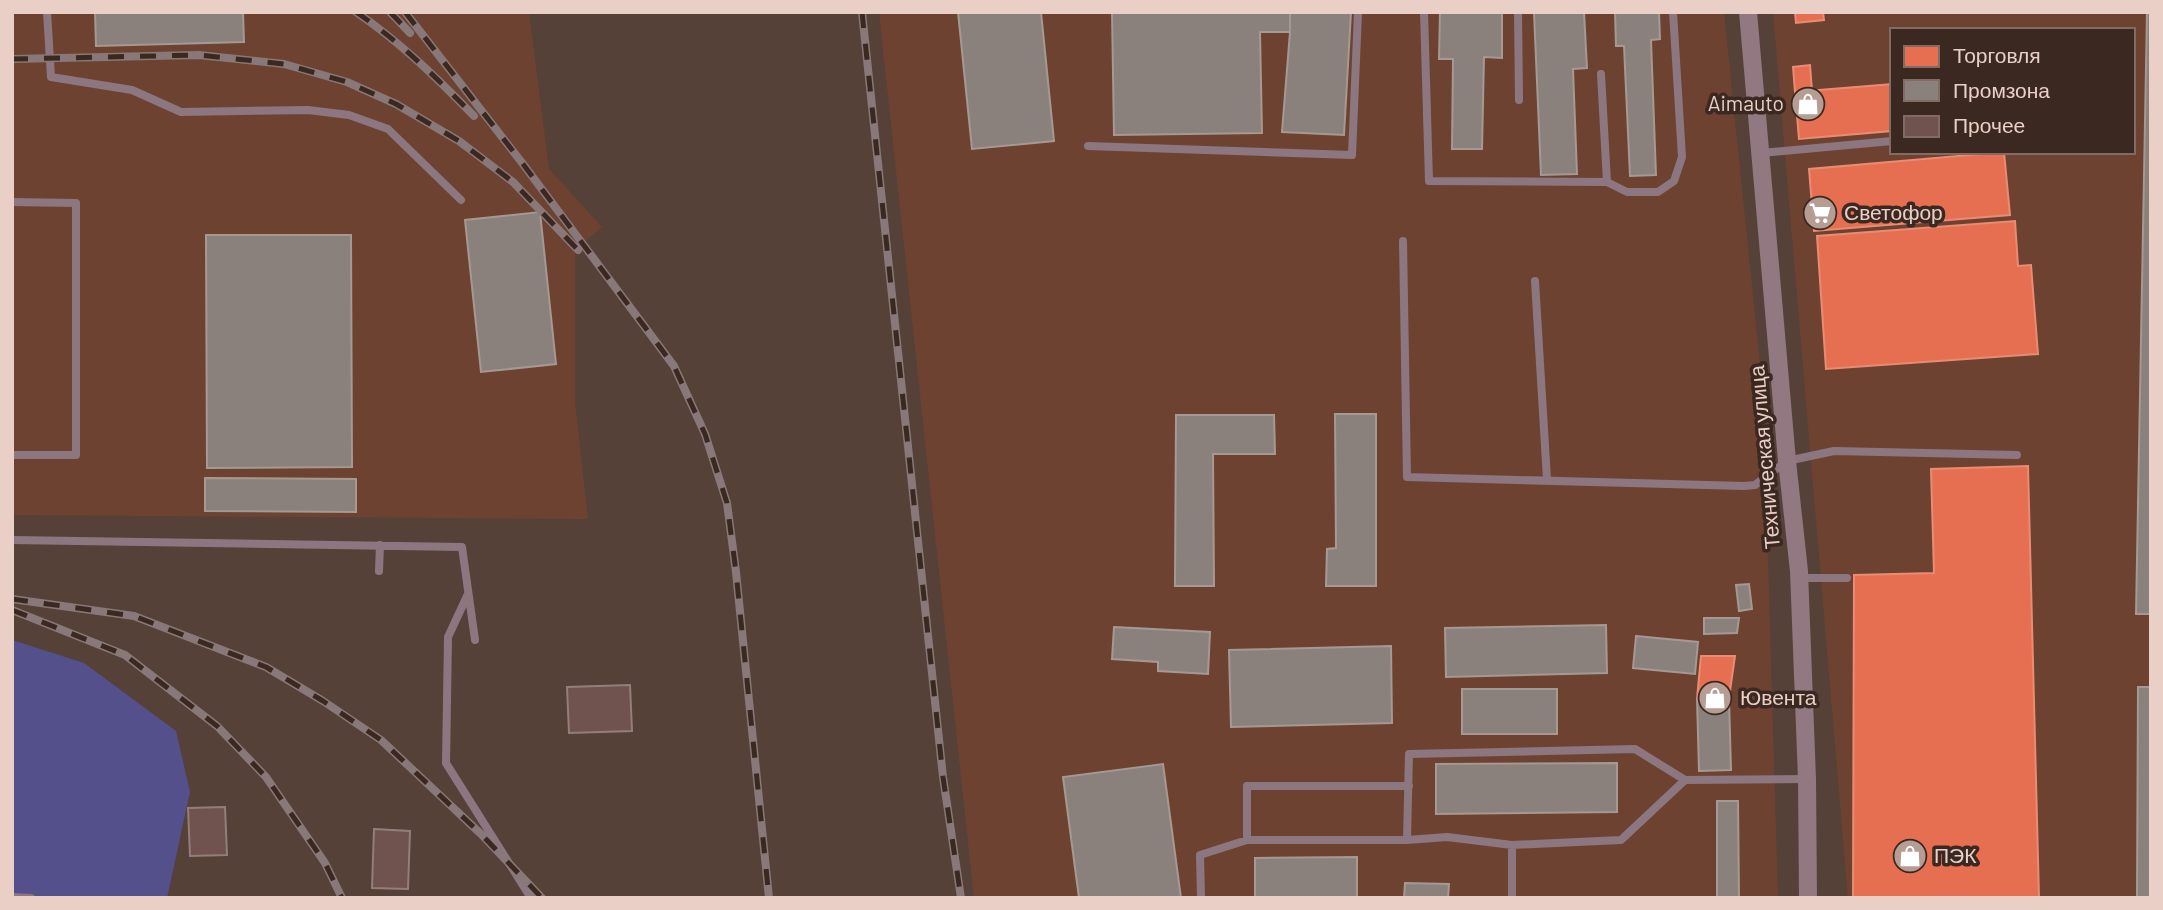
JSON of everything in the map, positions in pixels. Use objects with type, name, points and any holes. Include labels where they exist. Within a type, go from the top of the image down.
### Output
[{"type":"main road","name":"Техническая улица","points":[[1748,12],[1799,579],[1807,779],[1808,898]]},
{"type":"lane","points":[[47,12],[51,77],[132,90],[181,112],[307,110],[349,115],[388,129],[461,200]]},
{"type":"lane","points":[[1088,146],[1352,155],[1358,12]]},
{"type":"lane","points":[[1424,12],[1429,180],[1607,182],[1627,192],[1658,192],[1674,180],[1682,157],[1673,12]]},
{"type":"lane","points":[[1518,12],[1520,100]]},
{"type":"lane","points":[[1601,74],[1607,182]]},
{"type":"lane","points":[[1761,153],[1890,141]]},
{"type":"lane","points":[[12,202],[76,203],[76,455],[12,455]]},
{"type":"lane","points":[[1403,241],[1407,477],[1755,485],[1787,461],[1834,451],[2017,456]]},
{"type":"lane","points":[[1535,281],[1547,479]]},
{"type":"lane","points":[[12,540],[462,547],[475,640]]},
{"type":"lane","points":[[379,571],[380,545]]},
{"type":"lane","points":[[1799,579],[1847,579]]},
{"type":"lane","points":[[468,594],[448,637],[446,763],[531,898]]},
{"type":"lane","points":[[1407,840],[1409,754],[1635,749],[1685,780],[1807,779]]},
{"type":"lane","points":[[1201,898],[1200,855],[1247,841],[1407,840],[1447,837],[1512,845],[1621,840],[1685,780]]},
{"type":"lane","points":[[1247,841],[1247,786],[1409,786]]},
{"type":"lane","points":[[1512,845],[1512,898]]},
{"type":"lane","points":[[12,897],[31,898]]},
{"type":"shaded area","points":[[12,12],[529,12],[549,169],[602,227],[575,250],[575,402],[588,519],[12,515]]},
{"type":"shaded area","points":[[879,12],[1724,12],[1763,394],[1778,898],[974,898]]},
{"type":"shaded area","points":[[1773,12],[2151,12],[2151,898],[1848,898]]},
{"type":"shaded area","points":[[12,640],[84,663],[176,731],[190,792],[167,898],[12,898]]},
{"type":"building: Торговля","points":[[1795,12],[1823,12],[1824,20],[1796,23]]},
{"type":"building: Торговля","points":[[1810,65],[1812,91],[1795,92],[1793,67]]},
{"type":"building: Торговля","points":[[1890,84],[1890,131],[1799,139],[1795,92]]},
{"type":"building: Торговля","points":[[2004,154],[2010,215],[1814,231],[1809,169]]},
{"type":"building: Торговля","points":[[2015,221],[2018,266],[2031,265],[2038,354],[1826,369],[1817,236]]},
{"type":"building: Торговля","points":[[2028,466],[2039,898],[1853,898],[1854,575],[1934,573],[1931,469]]},
{"type":"building: Торговля","points":[[1701,656],[1735,656],[1729,698],[1697,699]]},
{"type":"building: Промзона","points":[[95,12],[243,12],[244,42],[96,46]]},
{"type":"building: Промзона","points":[[958,12],[1041,12],[1054,141],[972,149]]},
{"type":"building: Промзона","points":[[1112,12],[1290,12],[1290,32],[1260,32],[1262,133],[1114,135]]},
{"type":"building: Промзона","points":[[1290,12],[1351,12],[1344,135],[1282,132]]},
{"type":"building: Промзона","points":[[1440,12],[1502,12],[1502,58],[1484,57],[1482,149],[1452,149],[1453,59],[1439,59]]},
{"type":"building: Промзона","points":[[1534,12],[1584,12],[1587,68],[1573,69],[1577,174],[1541,175]]},
{"type":"building: Промзона","points":[[1615,12],[1659,12],[1660,39],[1651,40],[1656,175],[1630,176],[1624,46],[1616,46]]},
{"type":"building: Промзона","points":[[2147,12],[2151,12],[2151,614],[2136,614]]},
{"type":"building: Промзона","points":[[540,212],[556,364],[481,372],[465,220]]},
{"type":"building: Промзона","points":[[206,235],[351,235],[352,467],[207,468]]},
{"type":"building: Промзона","points":[[1335,414],[1376,414],[1376,586],[1326,586],[1327,549],[1336,548]]},
{"type":"building: Промзона","points":[[1176,415],[1274,415],[1275,454],[1213,454],[1214,586],[1175,586]]},
{"type":"building: Промзона","points":[[205,478],[356,479],[356,512],[205,511]]},
{"type":"building: Промзона","points":[[1749,584],[1752,609],[1739,611],[1736,585]]},
{"type":"building: Промзона","points":[[1704,618],[1739,618],[1737,633],[1704,634]]},
{"type":"building: Промзона","points":[[1606,625],[1607,673],[1446,677],[1445,628]]},
{"type":"building: Промзона","points":[[1114,627],[1210,632],[1208,674],[1158,671],[1158,662],[1112,659]]},
{"type":"building: Промзона","points":[[1636,636],[1698,642],[1695,674],[1633,668]]},
{"type":"building: Промзона","points":[[1391,646],[1392,723],[1231,727],[1229,650]]},
{"type":"building: Промзона","points":[[2138,687],[2151,687],[2151,898],[2137,898]]},
{"type":"building: Промзона","points":[[1462,689],[1557,689],[1557,734],[1462,734]]},
{"type":"building: Промзона","points":[[1729,698],[1731,770],[1699,771],[1697,699]]},
{"type":"building: Промзона","points":[[1617,763],[1617,812],[1436,814],[1436,764]]},
{"type":"building: Промзона","points":[[1163,764],[1181,898],[1079,898],[1063,777]]},
{"type":"building: Промзона","points":[[1717,801],[1738,801],[1739,898],[1717,898]]},
{"type":"building: Промзона","points":[[1357,857],[1357,898],[1255,898],[1255,858]]},
{"type":"building: Промзона","points":[[1405,883],[1449,884],[1448,898],[1404,898]]},
{"type":"building: Прочее","points":[[630,685],[632,731],[569,733],[567,687]]},
{"type":"building: Прочее","points":[[225,807],[227,855],[190,856],[188,808]]},
{"type":"building: Прочее","points":[[374,829],[410,831],[408,889],[372,888]]},
{"type":"railway","points":[[356,12],[418,61],[474,116]]},
{"type":"railway","points":[[390,12],[410,33]]},
{"type":"railway","points":[[405,12],[674,366],[705,434],[727,503],[769,898]]},
{"type":"railway","points":[[862,12],[943,777],[961,898]]},
{"type":"railway","points":[[12,59],[199,55],[284,64],[347,82],[396,104],[459,141],[513,182],[578,250]]},
{"type":"railway","points":[[12,599],[134,616],[266,667],[381,740],[481,834],[542,898]]},
{"type":"railway","points":[[12,610],[125,655],[217,726],[266,777],[325,863],[342,898]]},
{"type":"place","name":"Aimauto","points":[[1808,104]]},
{"type":"place","name":"Светофор","points":[[1820,213]]},
{"type":"place","name":"Ювента","points":[[1715,698]]},
{"type":"place","name":"ПЭК","points":[[1910,856]]}]
